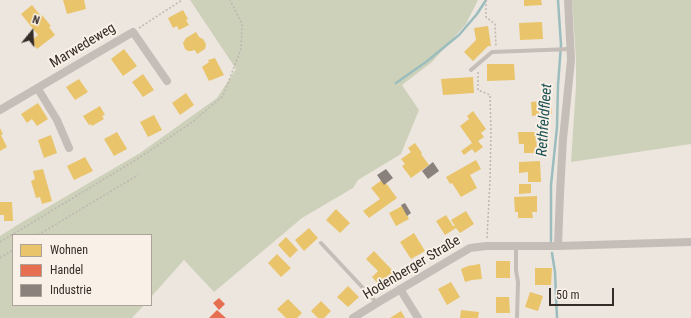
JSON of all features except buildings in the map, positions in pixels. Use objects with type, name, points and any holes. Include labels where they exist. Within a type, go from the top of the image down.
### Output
[{"type":"street","points":[[558,246],[563,139],[571,60],[568,0]]},
{"type":"street","name":"Marwedeweg","points":[[0,110],[38,89],[132,32],[167,81]]},
{"type":"street","points":[[38,89],[57,120],[69,148]]},
{"type":"street","name":"Hodenberger Straße","points":[[354,318],[470,248],[486,246],[558,246],[691,242]]},
{"type":"street","points":[[400,289],[418,318]]},
{"type":"lane","points":[[471,70],[492,52],[571,48]]},
{"type":"lane","points":[[321,243],[377,303]]},
{"type":"lane","points":[[516,246],[516,270],[518,282],[517,318]]},
{"type":"path","points":[[132,32],[182,0]]},
{"type":"path","points":[[13,234],[139,158],[191,123],[223,96],[241,49],[242,24],[230,0]]},
{"type":"path","points":[[486,0],[486,17],[495,24],[496,52]]},
{"type":"path","points":[[477,64],[478,90],[490,94],[492,132],[486,246]]},
{"type":"path","points":[[40,234],[138,175]]},
{"type":"path","points":[[0,242],[12,235]]},
{"type":"path","points":[[0,258],[12,251]]},
{"type":"green space","points":[[190,0],[478,0],[466,24],[432,62],[402,85],[419,110],[401,154],[358,180],[353,188],[302,218],[214,292],[184,260],[152,296],[152,234],[12,234],[12,306],[143,306],[132,318],[0,318],[0,236],[140,153],[217,98],[236,69]]},
{"type":"green space","points":[[572,0],[691,0],[691,144],[571,162],[576,87],[576,59]]},
{"type":"waterway","points":[[396,83],[426,62],[459,35],[477,14],[486,0]]},
{"type":"waterway","name":"Rethfeldfleet","points":[[551,241],[551,185],[557,127],[561,45],[558,0]]},
{"type":"waterway","name":"Rethfeldfleet","points":[[552,253],[555,272],[557,318]]}]
